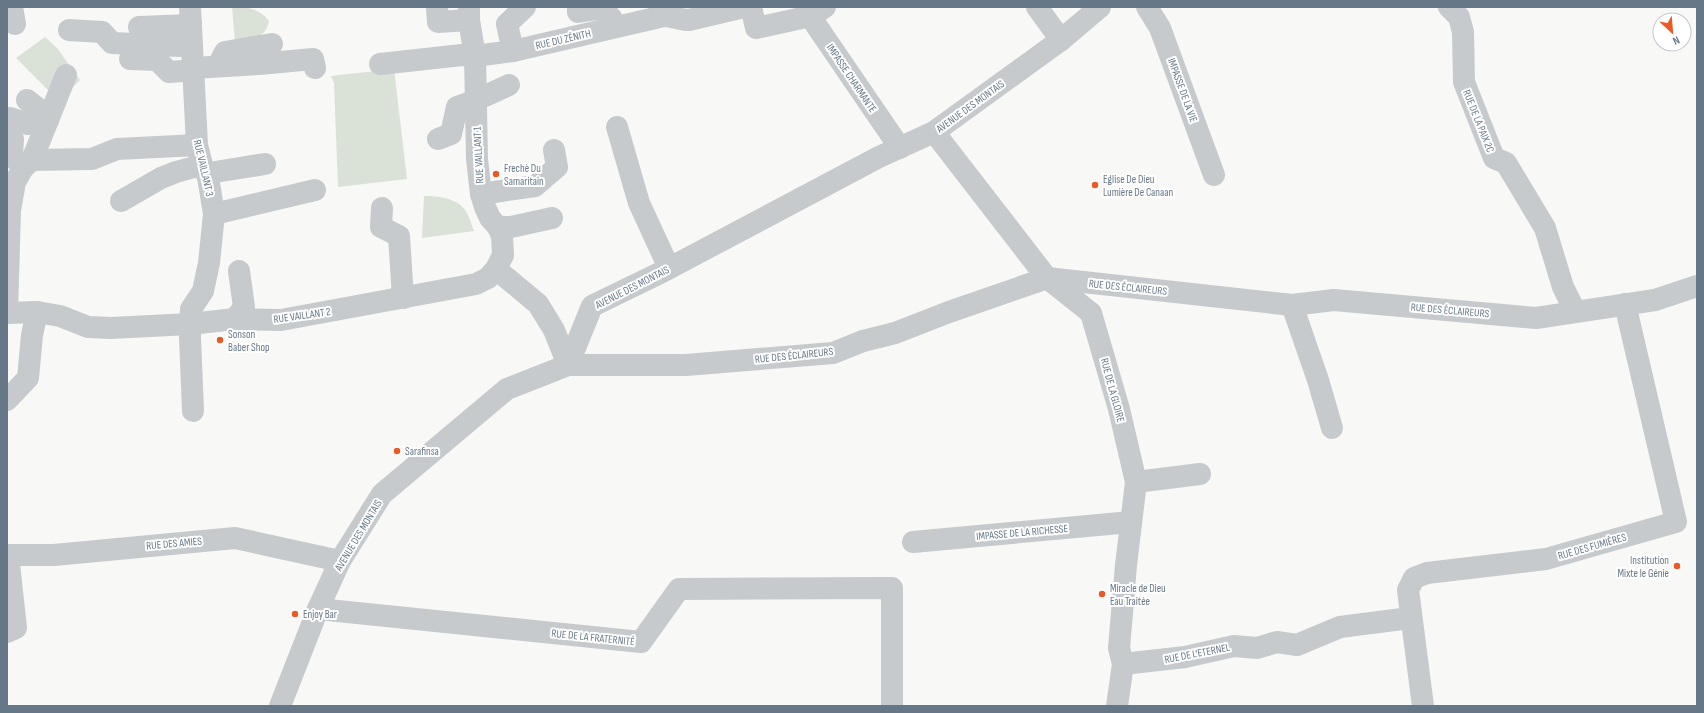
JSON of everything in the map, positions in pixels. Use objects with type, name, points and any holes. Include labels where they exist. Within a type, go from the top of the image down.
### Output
[{"type":"street","points":[[437,7],[438,22],[469,14]]},
{"type":"street","points":[[513,51],[507,24],[525,7]]},
{"type":"street","points":[[578,7],[578,12],[603,8],[612,18],[613,27]]},
{"type":"street","name":"RUE DU ZÉNITH","points":[[380,64],[462,55],[475,56],[513,51],[664,16],[689,20],[744,7]]},
{"type":"street","points":[[751,7],[756,28],[814,10]]},
{"type":"street","points":[[1037,7],[1060,40]]},
{"type":"street","name":"AVENUE DES MONTAIS","points":[[280,706],[318,609],[340,562],[382,494],[507,389],[568,365],[592,306],[934,132],[1060,40],[1100,7]]},
{"type":"street","name":"IMPASSE DE LA VIE","points":[[1147,7],[1160,28],[1214,175]]},
{"type":"street","name":"RUE DE LA PAIX 2C","points":[[1449,7],[1459,17],[1462,32],[1464,82],[1494,158],[1506,163],[1544,228],[1563,287],[1575,311]]},
{"type":"street","name":"IMPASSE CHARMANTE","points":[[814,10],[851,78],[900,148]]},
{"type":"street","name":"RUE VAILLANT 1","points":[[469,14],[475,56],[476,160],[481,194],[490,218],[498,227],[502,236],[503,255],[496,269]]},
{"type":"street","points":[[70,30],[102,32],[112,43],[180,46],[191,26],[139,27]]},
{"type":"street","name":"RUE VAILLANT 3","points":[[191,26],[193,68],[202,162],[214,214],[209,263],[203,291],[190,309],[193,412]]},
{"type":"street","points":[[217,67],[225,52],[272,44]]},
{"type":"street","points":[[130,59],[157,60],[169,72],[183,71],[193,68],[314,59],[315,68]]},
{"type":"street","points":[[7,313],[8,210],[15,182],[27,164],[66,75]]},
{"type":"street","points":[[438,139],[451,134],[457,107],[509,85]]},
{"type":"street","points":[[27,100],[45,114],[51,112]]},
{"type":"street","points":[[10,118],[28,124],[40,120],[51,112]]},
{"type":"street","points":[[616,127],[639,204],[669,268]]},
{"type":"street","name":"RUE DE LA GLOIRE","points":[[934,132],[1047,278],[1091,313],[1119,409],[1136,482],[1126,565],[1120,648],[1123,664],[1117,706]]},
{"type":"street","points":[[13,140],[12,155],[27,164],[92,159],[117,148],[202,162],[215,172],[265,164]]},
{"type":"street","points":[[481,194],[535,186],[557,167],[554,150]]},
{"type":"street","points":[[121,200],[161,178],[202,162]]},
{"type":"street","points":[[214,214],[315,190]]},
{"type":"street","points":[[382,208],[381,228],[399,236],[403,298]]},
{"type":"street","points":[[498,227],[511,227],[552,218]]},
{"type":"street","points":[[496,269],[538,304],[554,330],[568,365]]},
{"type":"street","name":"RUE VAILLANT 2","points":[[7,313],[37,312],[60,316],[88,327],[111,328],[190,324],[235,319],[281,320],[476,284],[488,278],[496,269]]},
{"type":"street","points":[[235,319],[244,307],[239,271]]},
{"type":"street","name":"RUE DES ÉCLAIREURS","points":[[568,365],[686,365],[833,353],[863,341],[895,333],[964,306],[1047,278],[1292,305],[1334,300],[1536,318],[1655,300],[1697,286]]},
{"type":"street","name":"RUE DES FUMIÈRES","points":[[1423,706],[1410,618],[1408,590],[1414,578],[1427,573],[1546,559],[1676,522],[1625,304]]},
{"type":"street","points":[[1292,305],[1318,380],[1332,428]]},
{"type":"street","points":[[7,400],[28,378],[32,335],[37,312]]},
{"type":"street","points":[[1136,482],[1200,474]]},
{"type":"street","name":"IMPASSE DE LA RICHESSE","points":[[913,542],[1131,522]]},
{"type":"street","name":"RUE DES AMIES","points":[[8,555],[54,555],[234,538],[340,562]]},
{"type":"street","points":[[7,632],[16,628],[8,555]]},
{"type":"street","name":"RUE DE LA FRATERNITÉ","points":[[318,609],[641,642],[679,589],[892,588],[892,706]]},
{"type":"street","name":"RUE DE L'ETERNEL","points":[[1123,664],[1185,657],[1234,646],[1257,648],[1277,642],[1297,645],[1340,627],[1410,618]]},
{"type":"shaded area","points":[[232,7],[248,8],[261,13],[269,21],[265,31],[261,35],[252,39],[235,43]]},
{"type":"shaded area","points":[[45,37],[57,48],[80,80],[59,101],[16,58]]},
{"type":"shaded area","points":[[394,69],[407,179],[338,187],[334,83],[331,76]]},
{"type":"shaded area","points":[[424,196],[446,198],[457,203],[466,212],[474,231],[422,238]]},
{"type":"place","name":"Frechè Du Samaritain","points":[[496,174]]},
{"type":"place","name":"Eglise De Dieu Lumière De Canaan","points":[[1095,185]]},
{"type":"place","name":"Sonson Baber Shop","points":[[220,340]]},
{"type":"place","name":"Sarafinsa","points":[[397,451]]},
{"type":"place","name":"Institution Mixte le Génie","points":[[1677,566]]},
{"type":"place","name":"Miracle de Dieu Eau Traitée","points":[[1102,594]]},
{"type":"place","name":"Enjoy Bar","points":[[295,614]]}]
